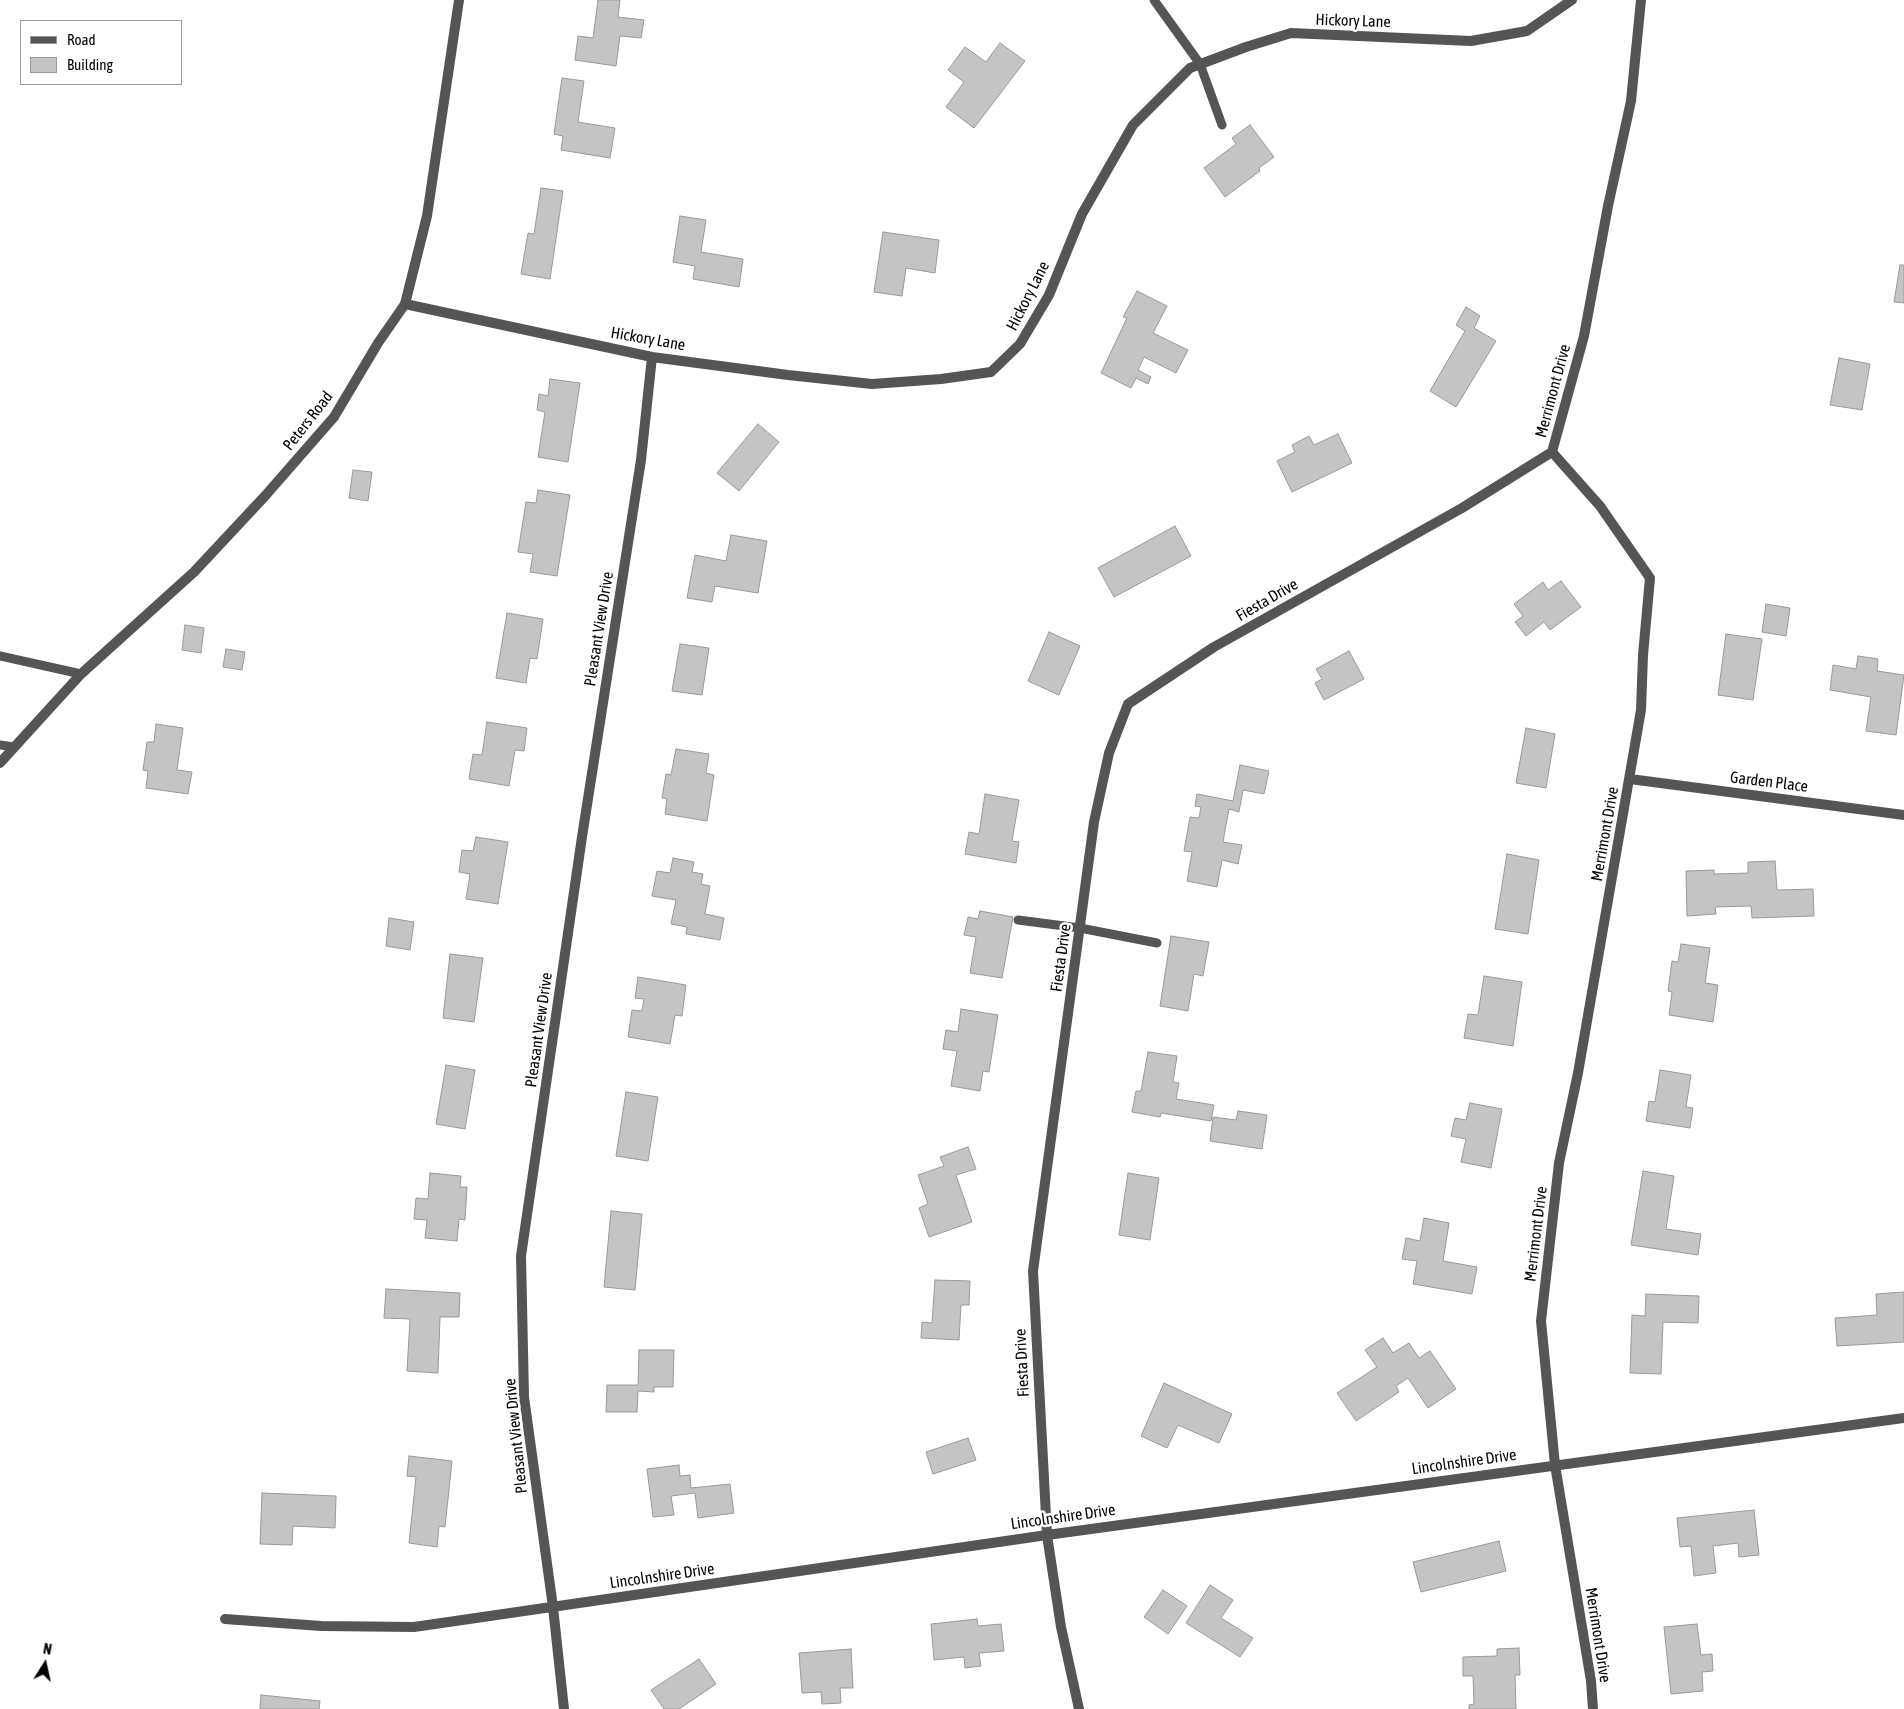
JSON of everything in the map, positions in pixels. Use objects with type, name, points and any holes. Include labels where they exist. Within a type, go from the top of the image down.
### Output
[{"type":"street","name":"Peters Road","points":[[0,762],[81,674],[194,572],[265,496],[334,417],[378,344],[405,304],[426,216],[459,0]]},
{"type":"street","name":"Hickory Lane","points":[[405,304],[652,357],[788,375],[872,384],[941,379],[991,372],[1020,344],[1049,295],[1082,214],[1133,126],[1190,68],[1246,46],[1291,34],[1471,41],[1527,31],[1572,0]]},
{"type":"street","name":"Merrimont Drive","points":[[1593,1709],[1592,1682],[1555,1465],[1540,1322],[1560,1163],[1578,1073],[1641,710],[1643,655],[1650,578],[1600,506],[1552,452],[1584,336],[1608,206],[1631,102],[1641,0]]},
{"type":"street","name":"Pleasant View Drive","points":[[564,1709],[553,1607],[524,1397],[522,1256],[582,837],[641,460],[652,357]]},
{"type":"street","name":"Fiesta Drive","points":[[1079,1709],[1061,1627],[1047,1535],[1033,1271],[1094,822],[1109,753],[1128,704],[1214,647],[1462,508],[1552,452]]},
{"type":"street","name":"Garden Place","points":[[1630,779],[1904,815]]},
{"type":"street","name":"Lincolnshire Drive","points":[[225,1619],[321,1626],[414,1627],[1047,1535],[1904,1418]]},
{"type":"lane","points":[[1154,0],[1200,64],[1222,125]]},
{"type":"lane","points":[[0,656],[81,674]]},
{"type":"lane","points":[[0,745],[14,747]]},
{"type":"lane","points":[[1018,920],[1080,928],[1157,942]]},
{"type":"building","points":[[598,0],[620,0],[618,17],[644,20],[641,38],[620,36],[616,66],[575,60],[578,36],[593,38]]},
{"type":"building","points":[[1000,43],[1025,61],[974,128],[946,107],[964,82],[948,70],[965,47],[986,62]]},
{"type":"building","points":[[562,78],[584,81],[578,122],[615,128],[610,158],[561,150],[563,136],[554,134]]},
{"type":"building","points":[[1250,125],[1274,157],[1259,168],[1260,171],[1225,197],[1204,168],[1236,144],[1232,138]]},
{"type":"building","points":[[541,188],[563,191],[550,279],[521,274],[528,233],[534,234]]},
{"type":"building","points":[[680,216],[706,220],[701,252],[743,259],[739,287],[693,279],[695,266],[673,262]]},
{"type":"building","points":[[883,232],[939,240],[935,273],[906,268],[902,296],[874,292]]},
{"type":"building","points":[[1900,265],[1904,265],[1904,303],[1894,302]]},
{"type":"building","points":[[1137,291],[1167,306],[1153,333],[1188,350],[1176,373],[1144,357],[1138,370],[1151,377],[1148,384],[1136,378],[1131,388],[1101,373],[1127,318],[1123,317]]},
{"type":"building","points":[[1466,307],[1480,316],[1474,328],[1496,341],[1456,407],[1430,391],[1465,331],[1456,325]]},
{"type":"building","points":[[1839,358],[1870,364],[1862,410],[1830,405]]},
{"type":"building","points":[[550,379],[580,383],[568,462],[538,457],[545,412],[537,410],[539,394],[548,396]]},
{"type":"building","points":[[758,424],[779,442],[739,491],[717,473]]},
{"type":"building","points":[[1338,434],[1352,463],[1292,492],[1277,461],[1295,452],[1292,445],[1309,436],[1314,445]]},
{"type":"building","points":[[353,470],[372,472],[368,501],[349,498]]},
{"type":"building","points":[[538,490],[570,495],[557,576],[530,572],[533,554],[518,552],[526,502],[536,503]]},
{"type":"building","points":[[1175,526],[1191,556],[1114,597],[1098,568]]},
{"type":"building","points":[[731,535],[767,541],[758,593],[715,586],[712,602],[687,598],[695,555],[726,561]]},
{"type":"building","points":[[1561,581],[1581,607],[1550,630],[1544,622],[1526,636],[1515,622],[1523,616],[1514,604],[1543,582],[1548,590]]},
{"type":"building","points":[[1766,604],[1790,608],[1786,636],[1762,632]]},
{"type":"building","points":[[507,613],[543,619],[537,659],[530,658],[526,683],[496,678]]},
{"type":"building","points":[[185,625],[204,628],[201,653],[182,650]]},
{"type":"building","points":[[1049,632],[1080,646],[1059,695],[1028,681]]},
{"type":"building","points":[[1726,634],[1762,639],[1753,700],[1718,695]]},
{"type":"building","points":[[680,644],[709,648],[702,695],[672,691]]},
{"type":"building","points":[[226,649],[245,652],[242,670],[223,667]]},
{"type":"building","points":[[1349,651],[1364,679],[1324,700],[1315,683],[1322,679],[1316,669]]},
{"type":"building","points":[[1858,656],[1878,659],[1877,671],[1904,675],[1896,735],[1866,731],[1871,697],[1830,690],[1833,665],[1856,669]]},
{"type":"building","points":[[487,722],[527,728],[524,751],[515,750],[509,786],[469,779],[473,754],[482,755]]},
{"type":"building","points":[[156,724],[183,728],[177,770],[192,772],[188,794],[146,788],[148,771],[143,770],[147,742],[154,742]]},
{"type":"building","points":[[1526,728],[1555,734],[1546,788],[1516,783]]},
{"type":"building","points":[[676,749],[709,754],[706,773],[714,775],[707,821],[665,814],[667,799],[662,798],[666,774],[671,775]]},
{"type":"building","points":[[1240,765],[1269,771],[1264,794],[1243,790],[1239,812],[1229,809],[1223,842],[1242,845],[1238,864],[1222,860],[1217,887],[1187,881],[1192,852],[1184,851],[1190,817],[1199,818],[1201,807],[1195,806],[1197,794],[1233,801]]},
{"type":"building","points":[[985,794],[1019,800],[1012,841],[1019,842],[1016,863],[965,854],[969,832],[979,834]]},
{"type":"building","points":[[476,837],[508,842],[498,904],[466,899],[470,874],[459,872],[462,850],[473,851]]},
{"type":"building","points":[[1507,854],[1539,860],[1528,934],[1495,929]]},
{"type":"building","points":[[673,858],[694,862],[692,872],[703,874],[701,884],[710,886],[705,914],[724,918],[720,940],[686,934],[687,927],[671,924],[676,900],[652,896],[657,871],[670,873]]},
{"type":"building","points":[[1775,861],[1777,890],[1813,889],[1814,916],[1752,918],[1751,906],[1715,907],[1716,914],[1687,916],[1686,871],[1714,870],[1714,874],[1748,873],[1748,862]]},
{"type":"building","points":[[980,911],[1013,917],[1002,978],[970,973],[976,937],[964,935],[968,917],[978,919]]},
{"type":"building","points":[[389,918],[414,922],[410,950],[386,946]]},
{"type":"building","points":[[1171,936],[1209,942],[1203,976],[1194,974],[1188,1011],[1160,1006]]},
{"type":"building","points":[[1681,944],[1710,948],[1705,983],[1718,985],[1713,1022],[1669,1015],[1672,992],[1668,991],[1672,961],[1678,962]]},
{"type":"building","points":[[450,954],[483,958],[474,1022],[443,1018]]},
{"type":"building","points":[[1484,976],[1522,982],[1513,1046],[1464,1038],[1468,1014],[1478,1015]]},
{"type":"building","points":[[638,977],[686,985],[682,1016],[675,1015],[670,1044],[628,1037],[632,1010],[642,1011],[644,999],[635,998]]},
{"type":"building","points":[[961,1009],[998,1015],[989,1072],[983,1071],[980,1091],[951,1086],[957,1051],[943,1049],[946,1030],[958,1032]]},
{"type":"building","points":[[1148,1052],[1177,1056],[1173,1082],[1179,1083],[1176,1099],[1214,1105],[1211,1121],[1161,1113],[1160,1117],[1132,1112],[1136,1091],[1141,1091]]},
{"type":"building","points":[[446,1065],[475,1070],[465,1129],[436,1124]]},
{"type":"building","points":[[1660,1070],[1691,1075],[1686,1107],[1693,1108],[1690,1128],[1646,1121],[1649,1101],[1655,1102]]},
{"type":"building","points":[[626,1092],[658,1097],[648,1161],[616,1156]]},
{"type":"building","points":[[1470,1103],[1502,1109],[1491,1168],[1461,1162],[1466,1139],[1451,1136],[1455,1118],[1466,1120]]},
{"type":"building","points":[[1238,1111],[1267,1115],[1262,1149],[1210,1141],[1213,1117],[1236,1120]]},
{"type":"building","points":[[968,1147],[976,1169],[956,1175],[972,1222],[929,1237],[919,1208],[928,1204],[918,1175],[944,1166],[940,1157]]},
{"type":"building","points":[[1643,1171],[1674,1176],[1666,1229],[1701,1234],[1698,1255],[1631,1245]]},
{"type":"building","points":[[430,1173],[461,1176],[460,1187],[467,1187],[465,1220],[459,1219],[457,1241],[425,1238],[427,1220],[414,1219],[416,1198],[428,1199]]},
{"type":"building","points":[[1128,1173],[1159,1178],[1150,1240],[1119,1235]]},
{"type":"building","points":[[611,1211],[642,1214],[635,1290],[604,1287]]},
{"type":"building","points":[[1424,1218],[1449,1223],[1443,1261],[1477,1267],[1472,1294],[1413,1284],[1417,1261],[1402,1259],[1406,1238],[1420,1241]]},
{"type":"building","points":[[935,1280],[970,1281],[969,1305],[961,1305],[959,1340],[921,1338],[922,1322],[932,1323]]},
{"type":"building","points":[[386,1289],[460,1293],[459,1317],[440,1317],[438,1373],[407,1371],[410,1319],[384,1318]]},
{"type":"building","points":[[1904,1292],[1904,1342],[1837,1346],[1835,1318],[1877,1315],[1876,1294]]},
{"type":"building","points":[[1646,1294],[1699,1296],[1698,1323],[1663,1322],[1661,1374],[1630,1373],[1632,1315],[1645,1316]]},
{"type":"building","points":[[1383,1338],[1393,1353],[1409,1343],[1419,1358],[1430,1351],[1456,1389],[1428,1408],[1408,1378],[1396,1386],[1399,1392],[1356,1421],[1337,1393],[1377,1367],[1365,1350]]},
{"type":"building","points":[[639,1350],[674,1350],[673,1387],[654,1387],[654,1392],[638,1391],[637,1412],[606,1412],[607,1385],[638,1385]]},
{"type":"building","points":[[1164,1383],[1232,1414],[1219,1443],[1178,1425],[1167,1448],[1141,1436]]},
{"type":"building","points":[[968,1438],[976,1460],[933,1474],[926,1452]]},
{"type":"building","points":[[409,1456],[452,1461],[445,1527],[439,1526],[437,1547],[409,1543],[416,1477],[407,1476]]},
{"type":"building","points":[[679,1465],[680,1476],[690,1475],[691,1488],[730,1484],[734,1513],[698,1518],[695,1493],[671,1496],[674,1515],[653,1517],[647,1469]]},
{"type":"building","points":[[262,1493],[336,1496],[335,1528],[293,1526],[292,1545],[260,1544]]},
{"type":"building","points":[[1754,1510],[1759,1555],[1739,1557],[1738,1543],[1713,1546],[1716,1573],[1694,1576],[1691,1546],[1680,1547],[1677,1518]]},
{"type":"building","points":[[1499,1541],[1506,1571],[1421,1592],[1413,1562]]},
{"type":"building","points":[[1210,1585],[1233,1600],[1221,1618],[1253,1638],[1240,1657],[1186,1623]]},
{"type":"building","points":[[1163,1590],[1187,1606],[1168,1634],[1144,1617]]},
{"type":"building","points":[[977,1619],[978,1626],[1001,1624],[1004,1651],[979,1653],[981,1666],[965,1668],[964,1657],[934,1660],[931,1624]]},
{"type":"building","points":[[1697,1624],[1701,1655],[1712,1654],[1713,1671],[1702,1672],[1703,1691],[1671,1694],[1664,1627]]},
{"type":"building","points":[[1519,1648],[1520,1675],[1515,1675],[1516,1709],[1469,1709],[1469,1705],[1474,1704],[1473,1676],[1463,1676],[1463,1657],[1497,1656],[1497,1649]]},
{"type":"building","points":[[851,1649],[853,1688],[840,1688],[841,1703],[822,1704],[821,1692],[802,1693],[799,1653]]},
{"type":"building","points":[[699,1659],[716,1684],[679,1709],[664,1709],[651,1690]]},
{"type":"building","points":[[261,1695],[320,1701],[319,1709],[260,1709]]}]
